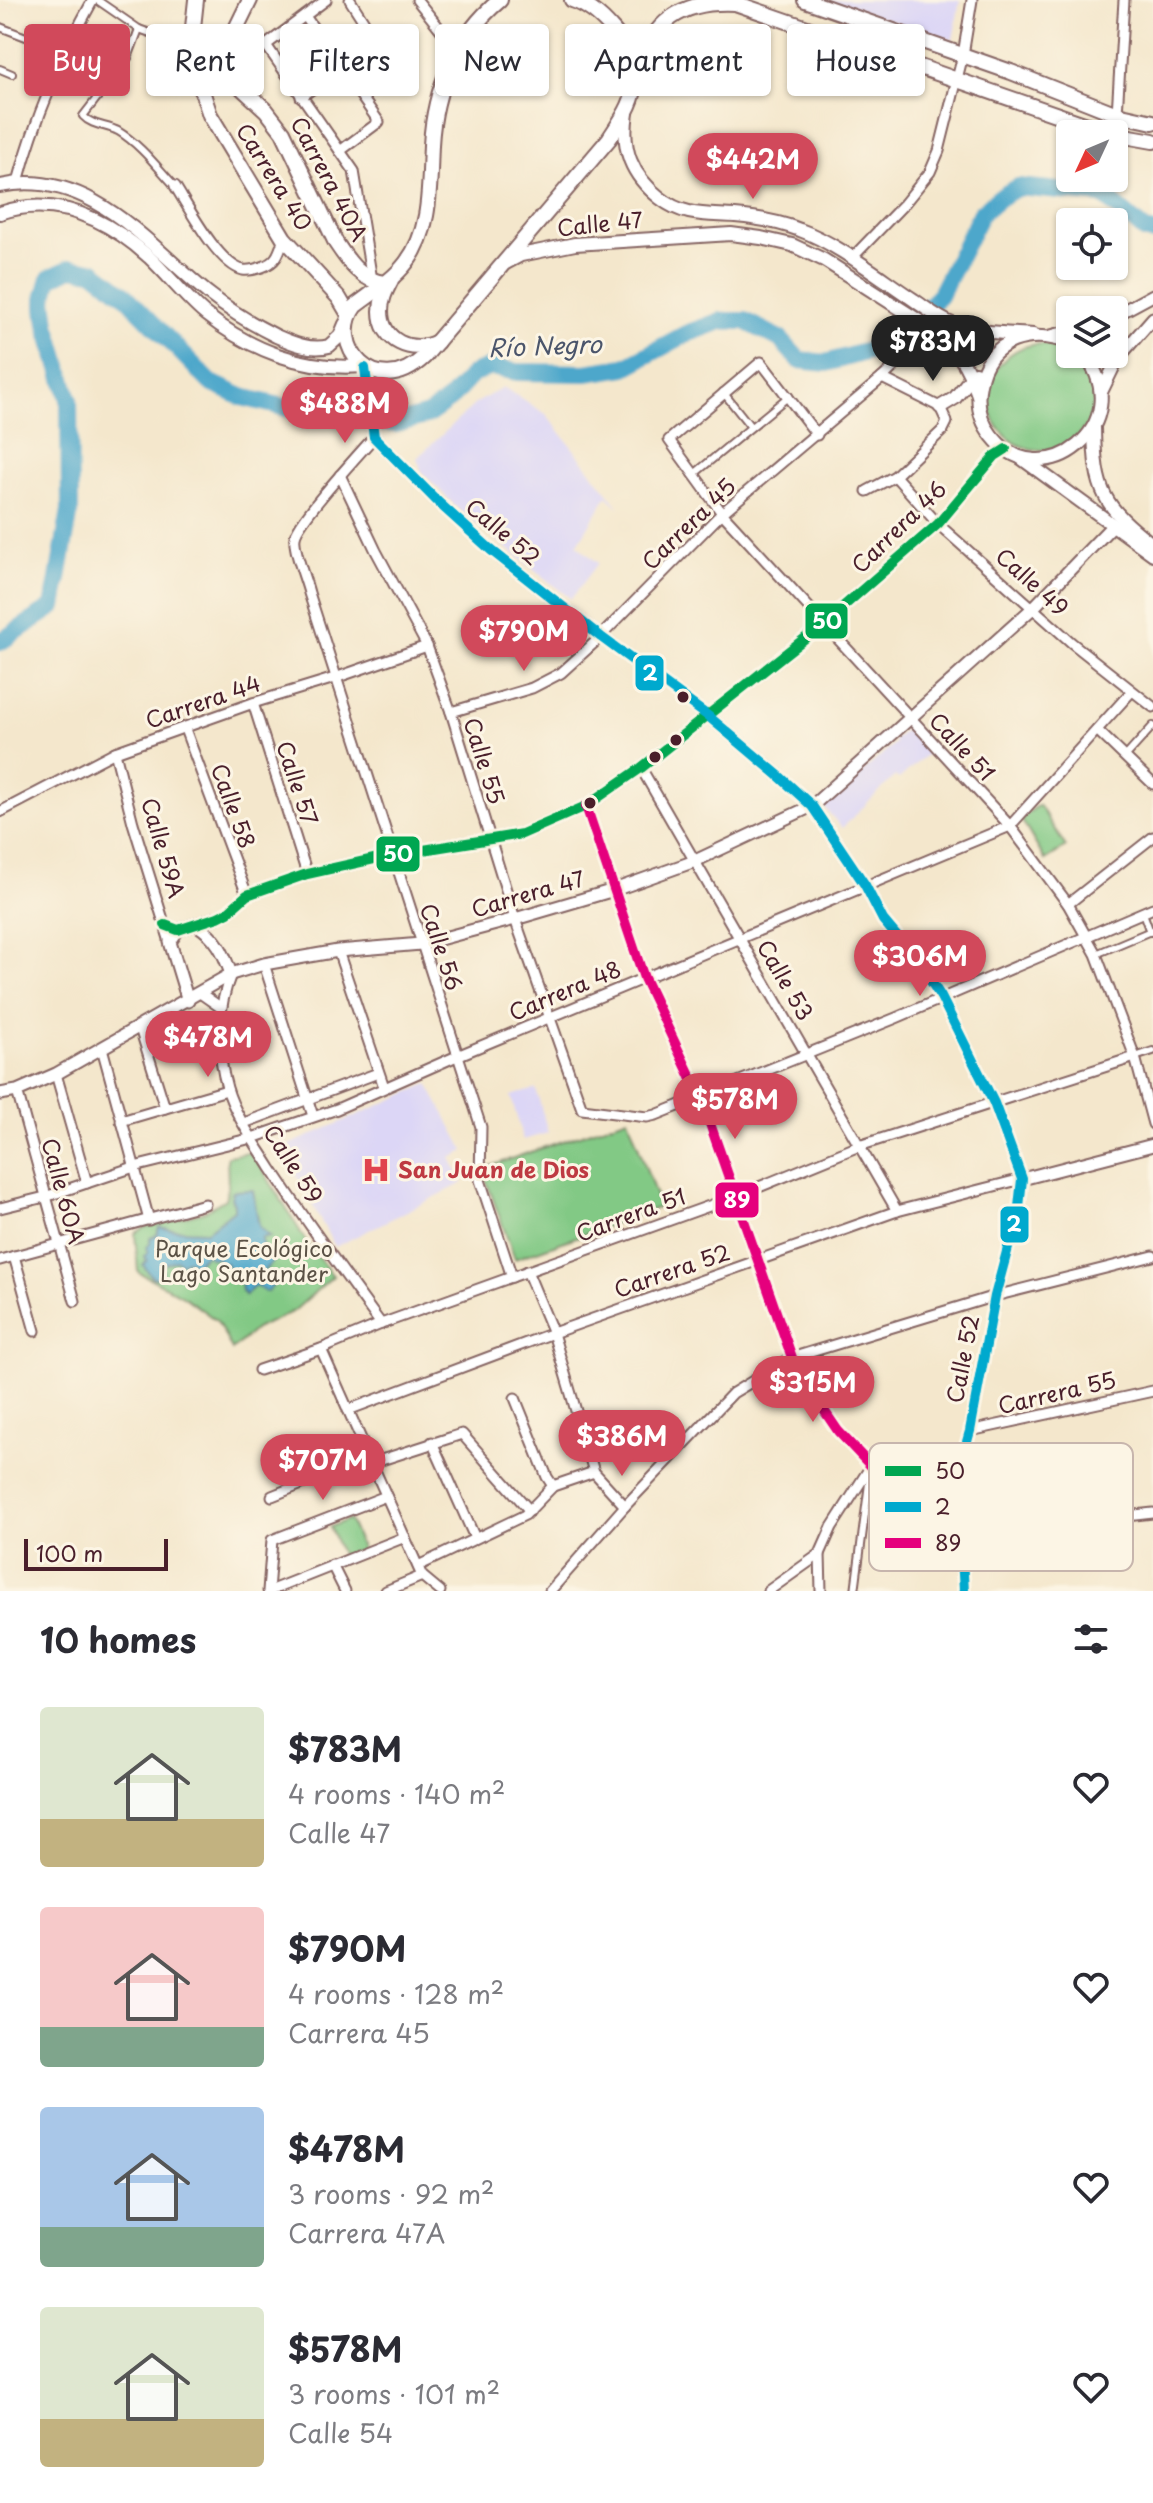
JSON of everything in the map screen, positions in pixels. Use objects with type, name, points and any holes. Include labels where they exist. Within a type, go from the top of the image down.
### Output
[{"type":"main road","name":"Carrera 40","points":[[196,0],[190,55],[210,115],[284,238],[339,298],[349,315]]},
{"type":"main road","name":"Carrera 40A","points":[[250,0],[228,45],[226,57],[230,77],[266,110],[283,132],[336,243],[353,267],[383,280]]},
{"type":"main road","points":[[479,24],[496,3],[511,0]]},
{"type":"main road","points":[[572,0],[595,11],[609,24]]},
{"type":"main road","points":[[805,0],[963,55],[1117,114],[1153,122]]},
{"type":"main road","points":[[662,24],[683,8],[700,2],[735,3],[1074,120]]},
{"type":"main road","points":[[0,186],[18,182],[42,184],[85,195],[130,224],[236,314],[287,341],[307,347],[329,346],[340,336],[355,306],[407,262],[426,219],[435,113],[439,96]]},
{"type":"main road","points":[[349,315],[347,333],[352,350],[364,367],[379,375],[397,373],[416,365],[609,139],[628,110],[631,96]]},
{"type":"main road","name":"Calle 47","points":[[628,110],[624,132],[626,153],[642,179],[677,210],[696,215],[768,221],[803,230],[891,285],[933,324],[961,357],[972,377],[985,426],[994,439],[1010,452]]},
{"type":"main road","points":[[1128,137],[1153,141]]},
{"type":"main road","points":[[0,213],[33,205],[85,214],[106,223],[123,236],[149,257],[203,312],[253,346],[304,363],[364,367]]},
{"type":"main road","name":"Calle 47","points":[[504,264],[521,255],[575,244],[731,234],[792,245],[824,260],[933,324],[1056,338]]},
{"type":"main road","points":[[383,280],[383,324],[389,333],[415,348],[427,347],[438,341]]},
{"type":"main road","points":[[940,407],[955,398],[989,356],[1016,339],[1033,335]]},
{"type":"main road","points":[[978,395],[985,370],[1001,348]]},
{"type":"main road","points":[[1010,452],[1032,459],[1051,459],[1083,443],[1094,428],[1101,410],[1102,391],[1094,368]]},
{"type":"main road","points":[[1094,428],[1094,464],[1102,492],[1112,509],[1153,545]]},
{"type":"main road","points":[[1010,452],[1153,554]]},
{"type":"main road","points":[[1112,509],[1112,526]]},
{"type":"street","points":[[81,24],[95,0],[146,32]]},
{"type":"street","points":[[326,0],[266,45],[354,171],[383,280]]},
{"type":"street","points":[[350,0],[364,22],[361,24]]},
{"type":"street","points":[[417,0],[436,24]]},
{"type":"street","points":[[852,258],[930,172],[939,151],[963,55],[972,0]]},
{"type":"street","points":[[1117,114],[1124,0]]},
{"type":"street","points":[[305,16],[311,24]]},
{"type":"street","points":[[0,27],[24,36]]},
{"type":"street","points":[[130,53],[139,29]]},
{"type":"street","points":[[0,69],[12,74]]},
{"type":"street","points":[[18,182],[27,149],[49,96]]},
{"type":"street","points":[[100,96],[83,116],[87,121],[117,130],[141,149],[175,186],[219,252],[230,263],[252,270],[271,264],[278,256],[284,238]]},
{"type":"street","points":[[340,151],[379,122],[362,96]]},
{"type":"street","points":[[1128,308],[1153,295]]},
{"type":"street","points":[[1102,391],[1118,358],[1153,318]]},
{"type":"street","name":"Carrera 45","points":[[451,712],[532,688],[561,673],[601,637],[722,513],[882,378],[933,324]]},
{"type":"street","points":[[1051,336],[1056,335]]},
{"type":"street","points":[[750,426],[723,392],[761,362],[817,435]]},
{"type":"street","points":[[340,475],[374,437],[364,367]]},
{"type":"street","points":[[368,395],[379,375]]},
{"type":"street","points":[[867,491],[895,476],[943,430],[947,422],[940,407],[882,378]]},
{"type":"street","name":"Calle 51","points":[[723,392],[669,440],[722,513],[1010,826],[1068,904],[1096,954],[1135,1057],[1153,1124]]},
{"type":"street","points":[[693,475],[789,396]]},
{"type":"street","name":"Calle 52","points":[[374,437],[491,550],[708,716],[812,806],[865,885],[883,920],[920,964],[941,997],[994,1103],[1022,1179],[1019,1207],[995,1296],[967,1443]]},
{"type":"street","name":"Carrera 46","points":[[178,930],[228,912],[247,895],[307,874],[392,855],[522,834],[586,806],[641,768],[823,624],[938,524],[995,456],[1010,452]]},
{"type":"street","name":"Calle 56","points":[[340,475],[295,537],[309,593],[481,1127],[480,1180],[512,1277]]},
{"type":"street","name":"Calle 55","points":[[340,475],[427,646],[579,1107],[586,1111],[647,1117],[701,1098]]},
{"type":"street","name":"Calle 49","points":[[895,476],[938,524],[1131,692],[1153,707]]},
{"type":"street","name":"Carrera 47","points":[[1,1094],[17,1091],[56,1074],[231,974],[264,964],[338,951],[421,944],[515,919],[614,890],[695,861],[812,806],[1034,607],[1112,526]]},
{"type":"street","name":"Carrera 44","points":[[0,812],[115,752],[427,646]]},
{"type":"street","name":"Carrera 48","points":[[0,1206],[45,1197],[134,1167],[252,1138],[337,1109],[1010,826],[1131,692]]},
{"type":"street","name":"Calle 57","points":[[253,703],[307,874]]},
{"type":"street","points":[[1125,757],[1153,726]]},
{"type":"street","name":"Calle 58","points":[[185,729],[247,895]]},
{"type":"street","points":[[1097,730],[1153,784]]},
{"type":"street","name":"Calle 59A","points":[[115,752],[133,823],[188,1001]]},
{"type":"street","name":"Calle 53","points":[[641,768],[897,1211]]},
{"type":"street","points":[[586,806],[644,978],[701,1098],[791,1358],[838,1431],[869,1464]]},
{"type":"street","points":[[1068,904],[1153,837]]},
{"type":"street","points":[[701,1098],[1153,908]]},
{"type":"street","points":[[1096,954],[1152,931],[1143,913]]},
{"type":"street","points":[[165,925],[178,930],[170,942]]},
{"type":"street","points":[[197,925],[222,947],[231,974]]},
{"type":"street","points":[[338,951],[384,1087]]},
{"type":"street","points":[[264,964],[313,1116]]},
{"type":"street","name":"Calle 59","points":[[231,974],[220,1007],[222,1063],[227,1090],[252,1138],[308,1224],[381,1324]]},
{"type":"street","points":[[200,993],[220,1007]]},
{"type":"street","points":[[140,1028],[165,1108]]},
{"type":"street","points":[[102,1048],[149,1220]]},
{"type":"street","name":"Carrera 51","points":[[259,1370],[737,1196],[859,1146],[1153,1051]]},
{"type":"street","points":[[244,1123],[378,1073]]},
{"type":"street","points":[[56,1074],[87,1183]]},
{"type":"street","points":[[121,1121],[227,1090]]},
{"type":"street","name":"Calle 60A","points":[[17,1091],[75,1301]]},
{"type":"street","name":"Carrera 52","points":[[348,1410],[553,1333],[897,1211],[1153,1145]]},
{"type":"street","points":[[0,1260],[205,1204]]},
{"type":"street","points":[[14,1256],[35,1331]]},
{"type":"street","points":[[550,1591],[625,1506],[733,1393],[791,1358],[995,1296],[1153,1256]]},
{"type":"street","points":[[527,1271],[553,1333],[594,1472],[625,1506]]},
{"type":"street","points":[[321,1349],[420,1571],[440,1591]]},
{"type":"street","name":"Carrera 55","points":[[970,1431],[1153,1391]]},
{"type":"street","points":[[515,1398],[553,1486]]},
{"type":"street","points":[[272,1496],[370,1460],[462,1434],[530,1511]]},
{"type":"street","points":[[432,1442],[475,1538]]},
{"type":"street","points":[[821,1591],[820,1554],[832,1527],[869,1469]]},
{"type":"street","points":[[386,1591],[475,1538],[530,1511],[553,1486],[594,1472]]},
{"type":"street","points":[[855,1591],[869,1482]]},
{"type":"street","points":[[386,1496],[272,1540],[271,1590],[405,1537]]},
{"type":"street","points":[[1133,1515],[1153,1513]]},
{"type":"street","points":[[768,1591],[820,1554]]},
{"type":"street","points":[[332,1565],[345,1591]]},
{"type":"street","name":"Calle 52","points":[[963,1571],[964,1591]]},
{"type":"shaded area","points":[[825,0],[960,0],[953,40],[925,31],[925,24],[902,24]]},
{"type":"shaded area","points":[[503,387],[546,414],[620,508],[607,496],[577,545],[598,563],[571,599],[459,510],[422,472],[417,458],[475,404]]},
{"type":"shaded area","points":[[906,729],[928,753],[899,779],[895,776],[842,828],[824,807],[895,743],[894,740]]},
{"type":"shaded area","name":"San Juan de Dios","points":[[428,1084],[465,1151],[451,1158],[463,1183],[335,1247],[282,1148]]},
{"type":"shaded area","points":[[536,1089],[548,1133],[523,1140],[511,1096]]},
{"type":"green space","points":[[1032,345],[1056,346],[1056,368],[1086,368],[1094,387],[1094,407],[1086,426],[1071,441],[1052,449],[1032,449],[1013,441],[998,426],[990,407],[990,387],[998,368],[1013,353]]},
{"type":"green space","points":[[1039,805],[1066,847],[1045,860],[1022,821]]},
{"type":"green space","points":[[628,1118],[660,1207],[515,1259],[482,1169]]},
{"type":"green space","name":"Parque Ecológico Lago Santander","points":[[252,1152],[309,1246],[333,1276],[294,1311],[255,1329],[232,1350],[217,1321],[183,1296],[138,1272],[135,1233],[146,1227],[205,1211],[225,1199],[228,1187],[227,1156]]},
{"type":"green space","points":[[349,1519],[362,1550],[342,1557],[330,1527]]},
{"type":"water","points":[[253,1190],[259,1226],[270,1237],[262,1237],[262,1246],[276,1258],[263,1272],[273,1286],[267,1292],[255,1286],[245,1295],[237,1273],[232,1275],[226,1263],[219,1263],[217,1258],[210,1258],[207,1253],[193,1266],[191,1261],[186,1260],[181,1264],[177,1260],[162,1265],[163,1272],[157,1278],[152,1277],[143,1265],[147,1260],[144,1256],[148,1253],[146,1247],[150,1244],[150,1238],[157,1235],[159,1227],[207,1231],[234,1210],[233,1191]]},
{"type":"waterway","name":"Río Negro","points":[[0,642],[53,607],[70,510],[69,399],[47,324],[44,299],[50,278],[71,268],[94,271],[124,294],[211,383],[242,397],[291,409],[395,424],[428,415],[449,400],[473,374],[490,367],[517,372],[586,373],[625,367],[686,334],[721,321],[745,321],[780,339],[799,360],[826,363],[868,351],[904,330],[939,296],[981,213],[1018,187],[1103,195],[1144,230],[1153,233]]},
{"type":"transit line","name":"2","points":[[365,368],[374,437],[491,550],[708,716],[812,806],[865,885],[883,920],[920,964],[941,997],[994,1103],[1022,1179],[1019,1207],[995,1296],[967,1443]]},
{"type":"transit line","name":"50","points":[[165,925],[178,930],[218,917],[247,895],[307,874],[392,855],[522,834],[586,806],[641,768],[823,624],[938,524],[995,456],[1006,449]]},
{"type":"transit line","name":"89","points":[[586,806],[644,978],[701,1098],[796,1369],[838,1431],[869,1464]]},
{"type":"transit line","name":"2","points":[[963,1571],[964,1591]]},
{"type":"place","name":"San Juan de Dios","points":[[376,1170]]}]
